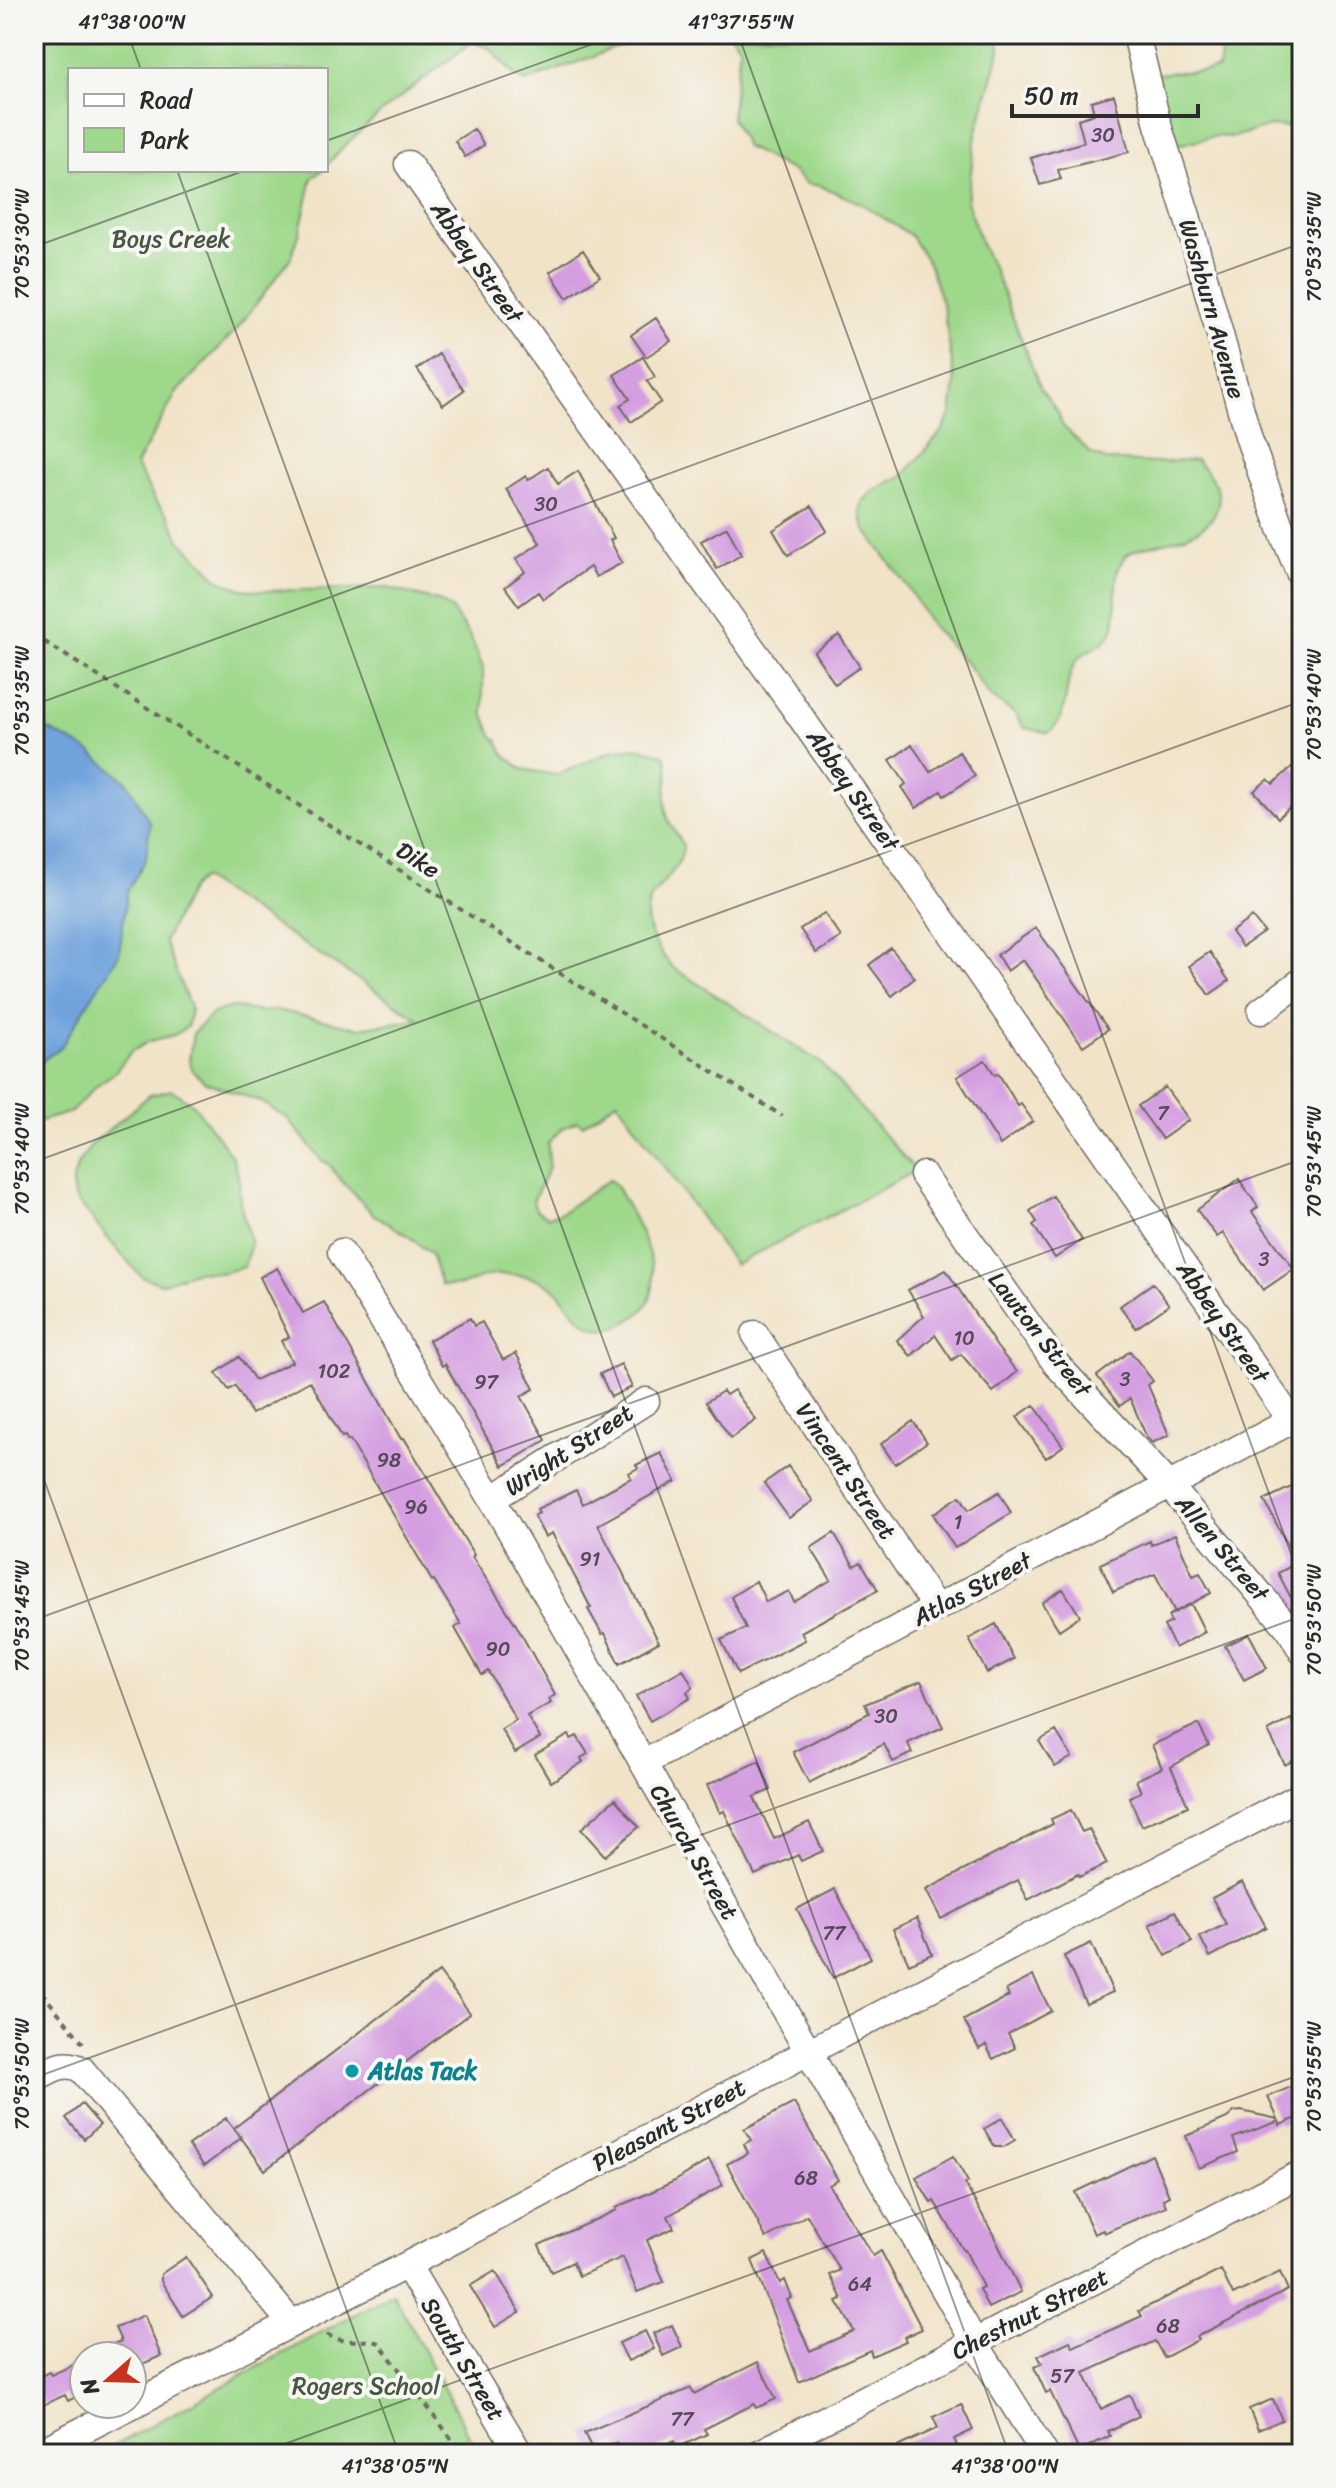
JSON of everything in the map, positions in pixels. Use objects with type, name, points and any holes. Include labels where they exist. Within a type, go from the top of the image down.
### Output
[{"type":"street","name":"Washburn Avenue","points":[[1136,34],[1158,125],[1187,216],[1249,439],[1302,579]]},
{"type":"street","name":"Abbey Street","points":[[408,164],[1296,1418]]},
{"type":"street","points":[[1261,1011],[1302,981]]},
{"type":"street","name":"Lawton Street","points":[[923,1175],[1057,1365],[1168,1484]]},
{"type":"street","name":"Church Street","points":[[341,1252],[492,1499],[975,2343],[1045,2454]]},
{"type":"street","name":"Vincent Street","points":[[755,1334],[936,1608]]},
{"type":"street","name":"Wright Street","points":[[492,1499],[646,1401]]},
{"type":"street","name":"Atlas Street","points":[[643,1763],[1296,1418]]},
{"type":"street","name":"Allen Street","points":[[1168,1484],[1290,1630],[1302,1651]]},
{"type":"street","name":"Pleasant Street","points":[[36,2454],[407,2265],[1302,1795]]},
{"type":"street","points":[[42,2074],[71,2064],[93,2081],[291,2323]]},
{"type":"street","name":"Chestnut Street","points":[[758,2454],[1302,2173]]},
{"type":"street","name":"South Street","points":[[407,2265],[520,2454]]},
{"type":"path","name":"Dike","points":[[34,635],[782,1116]]},
{"type":"path","points":[[328,2335],[339,2340],[379,2343],[463,2454]]},
{"type":"green space","name":"Boys Creek","points":[[34,34],[679,34],[660,41],[631,42],[525,82],[515,76],[491,49],[473,41],[378,116],[328,164],[328,68],[68,68],[68,172],[320,172],[312,178],[290,259],[237,329],[177,392],[136,465],[156,502],[168,515],[180,540],[219,580],[242,589],[388,588],[441,602],[452,610],[471,638],[483,668],[483,713],[493,737],[504,754],[522,769],[557,775],[615,750],[642,748],[665,755],[668,770],[667,816],[683,848],[676,867],[656,891],[647,909],[649,927],[656,944],[672,967],[821,1063],[916,1171],[735,1265],[617,1101],[583,1125],[577,1121],[561,1129],[548,1143],[549,1167],[533,1201],[536,1210],[548,1217],[562,1212],[609,1180],[615,1184],[633,1216],[649,1255],[653,1274],[652,1292],[645,1308],[618,1326],[601,1329],[578,1316],[552,1287],[530,1277],[498,1274],[458,1286],[441,1285],[431,1254],[373,1214],[329,1164],[321,1160],[288,1119],[260,1101],[205,1082],[193,1072],[189,1060],[193,1033],[213,1013],[231,1007],[264,1012],[277,1010],[359,1028],[419,1019],[202,878],[191,888],[164,941],[191,1010],[187,1027],[131,1052],[114,1073],[97,1085],[71,1112],[34,1123]]},
{"type":"green space","points":[[730,34],[999,35],[1000,50],[976,134],[967,201],[981,244],[1041,389],[1058,412],[1062,425],[1091,454],[1106,460],[1153,463],[1196,460],[1215,484],[1218,506],[1207,524],[1183,537],[1143,548],[1125,557],[1117,574],[1113,629],[1107,639],[1077,660],[1070,675],[1063,712],[1049,733],[1024,728],[1015,714],[989,695],[967,664],[931,625],[907,586],[864,528],[860,512],[862,502],[874,490],[904,475],[943,430],[951,414],[955,382],[943,306],[929,264],[910,235],[860,203],[821,186],[807,184],[791,170],[746,147],[731,118],[740,47]]},
{"type":"green space","points":[[1215,34],[1302,34],[1302,127],[1271,126],[1233,137],[1215,136],[1177,145],[1153,75],[1219,68],[1221,56]]},
{"type":"green space","points":[[172,1090],[193,1104],[232,1156],[251,1244],[244,1267],[222,1273],[197,1271],[161,1284],[142,1277],[120,1253],[74,1197],[72,1184],[78,1163],[94,1142],[150,1095]]},
{"type":"green space","name":"Rogers School","points":[[393,2293],[479,2454],[99,2454]]},
{"type":"water","points":[[34,722],[88,750],[127,782],[150,823],[146,859],[127,892],[119,954],[61,1047],[34,1067]]},
{"type":"building","points":[[1114,95],[1129,152],[1058,170],[1061,179],[1040,185],[1031,158],[1084,142],[1078,119],[1094,114],[1091,101]]},
{"type":"building","points":[[474,129],[484,145],[465,157],[455,141]]},
{"type":"building","points":[[583,250],[600,276],[567,298],[550,272]]},
{"type":"building","points":[[656,318],[671,341],[646,357],[631,335]]},
{"type":"building","points":[[439,354],[464,390],[443,405],[417,369]]},
{"type":"building","points":[[643,357],[655,377],[647,381],[661,402],[631,422],[620,405],[630,399],[614,375]]},
{"type":"building","points":[[548,467],[558,484],[578,471],[614,538],[610,540],[622,563],[596,577],[590,567],[543,599],[538,592],[519,606],[505,587],[525,572],[516,559],[540,543],[506,489]]},
{"type":"building","points":[[812,506],[827,531],[788,555],[773,530]]},
{"type":"building","points":[[727,527],[741,555],[717,569],[701,541]]},
{"type":"building","points":[[839,635],[860,667],[835,684],[814,652]]},
{"type":"building","points":[[912,745],[930,772],[959,752],[975,776],[944,796],[941,791],[916,808],[902,787],[906,784],[890,760]]},
{"type":"building","points":[[1293,766],[1302,776],[1302,816],[1292,805],[1278,818],[1254,791],[1268,779],[1273,784]]},
{"type":"building","points":[[824,913],[841,937],[816,953],[800,929]]},
{"type":"building","points":[[1252,917],[1264,932],[1242,947],[1231,932]]},
{"type":"building","points":[[1036,928],[1108,1029],[1083,1046],[1023,960],[1007,971],[997,955]]},
{"type":"building","points":[[891,948],[915,978],[892,996],[869,965]]},
{"type":"building","points":[[1210,952],[1229,981],[1209,995],[1189,966]]},
{"type":"building","points":[[985,1060],[995,1075],[998,1073],[1018,1106],[1021,1104],[1033,1121],[1000,1145],[957,1077]]},
{"type":"building","points":[[1165,1087],[1189,1120],[1162,1139],[1138,1106]]},
{"type":"building","points":[[1239,1179],[1258,1207],[1252,1212],[1294,1269],[1263,1290],[1223,1233],[1217,1237],[1197,1210]]},
{"type":"building","points":[[1053,1196],[1082,1240],[1055,1258],[1033,1225],[1037,1222],[1030,1211]]},
{"type":"building","points":[[277,1268],[303,1313],[324,1302],[401,1439],[404,1438],[555,1695],[549,1699],[551,1703],[527,1716],[540,1738],[515,1753],[501,1729],[516,1720],[488,1671],[482,1675],[455,1628],[461,1624],[432,1581],[350,1440],[342,1437],[310,1381],[252,1414],[235,1386],[229,1390],[216,1373],[239,1357],[255,1380],[292,1362],[281,1341],[289,1337],[260,1277]]},
{"type":"building","points":[[946,1270],[1017,1372],[993,1392],[961,1354],[952,1360],[935,1335],[911,1356],[897,1340],[924,1316],[908,1290]]},
{"type":"building","points":[[1153,1283],[1169,1305],[1136,1328],[1120,1306]]},
{"type":"building","points":[[470,1318],[474,1326],[482,1322],[503,1360],[516,1353],[534,1389],[521,1396],[546,1440],[503,1466],[429,1340]]},
{"type":"building","points":[[1130,1351],[1153,1381],[1148,1385],[1169,1435],[1152,1443],[1130,1398],[1120,1406],[1097,1376]]},
{"type":"building","points":[[621,1364],[632,1387],[611,1397],[600,1374]]},
{"type":"building","points":[[734,1390],[756,1420],[731,1438],[706,1402],[723,1391],[726,1395]]},
{"type":"building","points":[[1034,1405],[1063,1446],[1046,1458],[1017,1417]]},
{"type":"building","points":[[913,1421],[927,1442],[895,1464],[881,1444]]},
{"type":"building","points":[[661,1453],[676,1481],[598,1525],[659,1642],[619,1664],[605,1633],[602,1634],[588,1609],[591,1608],[552,1533],[545,1537],[534,1516],[539,1513],[537,1509],[576,1490],[583,1504],[631,1478],[629,1473],[638,1468],[636,1465]]},
{"type":"building","points":[[788,1466],[813,1501],[789,1518],[764,1483]]},
{"type":"building","points":[[1302,1482],[1302,1619],[1278,1573],[1297,1563],[1264,1500]]},
{"type":"building","points":[[999,1492],[1011,1513],[955,1548],[933,1514],[960,1496],[969,1510]]},
{"type":"building","points":[[834,1533],[854,1566],[861,1562],[878,1590],[801,1632],[805,1640],[738,1674],[721,1640],[746,1628],[731,1597],[756,1581],[766,1602],[789,1591],[794,1602],[831,1580],[811,1548]]},
{"type":"building","points":[[1175,1534],[1193,1576],[1200,1573],[1211,1593],[1175,1612],[1155,1574],[1113,1592],[1100,1564],[1150,1541],[1151,1545]]},
{"type":"building","points":[[1063,1589],[1080,1616],[1059,1630],[1042,1603]]},
{"type":"building","points":[[1191,1604],[1205,1632],[1175,1648],[1164,1626],[1171,1622],[1168,1616]]},
{"type":"building","points":[[996,1624],[1014,1659],[987,1673],[969,1639]]},
{"type":"building","points":[[1249,1634],[1267,1668],[1244,1680],[1225,1646]]},
{"type":"building","points":[[683,1669],[693,1687],[687,1692],[690,1698],[650,1721],[636,1696]]},
{"type":"building","points":[[921,1681],[943,1727],[908,1743],[912,1753],[893,1762],[884,1744],[809,1783],[793,1752],[869,1713],[865,1704]]},
{"type":"building","points":[[1291,1719],[1302,1740],[1302,1756],[1285,1765],[1268,1731]]},
{"type":"building","points":[[1198,1724],[1209,1745],[1171,1767],[1188,1806],[1142,1826],[1129,1797],[1141,1792],[1136,1780],[1162,1768],[1152,1745]]},
{"type":"building","points":[[1056,1731],[1072,1757],[1055,1767],[1039,1741]]},
{"type":"building","points":[[569,1735],[571,1739],[577,1736],[588,1754],[581,1758],[583,1762],[551,1782],[535,1755]]},
{"type":"building","points":[[759,1761],[771,1790],[754,1797],[774,1839],[809,1822],[823,1851],[801,1861],[798,1855],[755,1875],[724,1811],[720,1813],[707,1785]]},
{"type":"building","points":[[615,1799],[639,1827],[605,1856],[581,1829]]},
{"type":"building","points":[[1071,1810],[1082,1832],[1089,1829],[1107,1864],[1079,1877],[1078,1874],[1028,1900],[1018,1880],[941,1919],[926,1890],[1053,1824],[1051,1819]]},
{"type":"building","points":[[1242,1882],[1266,1927],[1210,1957],[1200,1937],[1226,1924],[1212,1898]]},
{"type":"building","points":[[835,1889],[871,1958],[833,1978],[797,1909]]},
{"type":"building","points":[[1175,1911],[1192,1942],[1166,1956],[1149,1925]]},
{"type":"building","points":[[917,1918],[932,1954],[909,1964],[893,1929]]},
{"type":"building","points":[[1091,1943],[1113,1992],[1086,2004],[1064,1956]]},
{"type":"building","name":"Atlas Tack","points":[[439,1972],[470,2013],[265,2170],[234,2128]]},
{"type":"building","points":[[1033,1976],[1051,2011],[1008,2034],[1015,2048],[993,2059],[986,2045],[979,2049],[964,2020],[1009,1996],[1006,1990]]},
{"type":"building","points":[[1302,2082],[1302,2116],[1233,2138],[1238,2152],[1199,2168],[1186,2136],[1234,2112],[1278,2119],[1268,2097]]},
{"type":"building","points":[[794,2103],[838,2180],[829,2185],[873,2256],[881,2251],[922,2329],[904,2337],[906,2341],[872,2356],[870,2350],[799,2382],[752,2260],[766,2253],[780,2283],[785,2280],[792,2298],[787,2300],[810,2351],[854,2331],[837,2301],[842,2299],[830,2275],[840,2270],[807,2215],[766,2238],[727,2164],[748,2153],[744,2144],[751,2140],[744,2129]]},
{"type":"building","points":[[82,2104],[100,2125],[84,2139],[66,2118]]},
{"type":"building","points":[[226,2118],[241,2138],[204,2166],[188,2145]]},
{"type":"building","points":[[1002,2118],[1015,2140],[1003,2147],[995,2147],[984,2129]]},
{"type":"building","points":[[1152,2155],[1169,2196],[1163,2199],[1166,2206],[1104,2233],[1103,2230],[1094,2234],[1075,2192]]},
{"type":"building","points":[[953,2156],[1021,2292],[988,2308],[979,2289],[983,2287],[965,2250],[916,2177]]},
{"type":"building","points":[[709,2160],[723,2185],[668,2216],[674,2228],[647,2240],[664,2282],[637,2292],[623,2257],[579,2276],[573,2262],[551,2272],[539,2245],[675,2181]]},
{"type":"building","points":[[186,2257],[213,2297],[183,2316],[161,2281],[161,2274]]},
{"type":"building","points":[[1221,2270],[1233,2295],[1280,2272],[1288,2290],[1196,2337],[1198,2340],[1164,2358],[1155,2341],[1084,2373],[1101,2409],[1130,2395],[1139,2416],[1108,2431],[1110,2436],[1079,2451],[1050,2391],[1046,2393],[1034,2367],[1042,2363],[1038,2356],[1070,2341],[1073,2347],[1142,2316],[1139,2311]]},
{"type":"building","points":[[495,2271],[520,2312],[495,2327],[470,2286]]},
{"type":"building","points":[[144,2315],[161,2356],[148,2362],[148,2340],[121,2340],[115,2328]]},
{"type":"building","points":[[672,2325],[682,2347],[663,2356],[653,2333]]},
{"type":"building","points":[[645,2331],[654,2349],[628,2361],[619,2343]]},
{"type":"building","points":[[758,2362],[776,2399],[756,2408],[754,2404],[704,2429],[707,2434],[677,2448],[674,2441],[645,2454],[621,2454],[616,2443],[594,2453],[584,2433],[691,2388],[694,2394]]},
{"type":"building","points":[[68,2367],[68,2401],[65,2395],[43,2405],[40,2399],[34,2402],[34,2379],[49,2372],[51,2375]]},
{"type":"building","points":[[1273,2399],[1282,2420],[1258,2430],[1249,2409]]},
{"type":"building","points":[[961,2404],[973,2430],[954,2439],[957,2445],[939,2454],[882,2454],[938,2428],[933,2417]]},
{"type":"place","name":"Atlas Tack","points":[[352,2071]]}]
